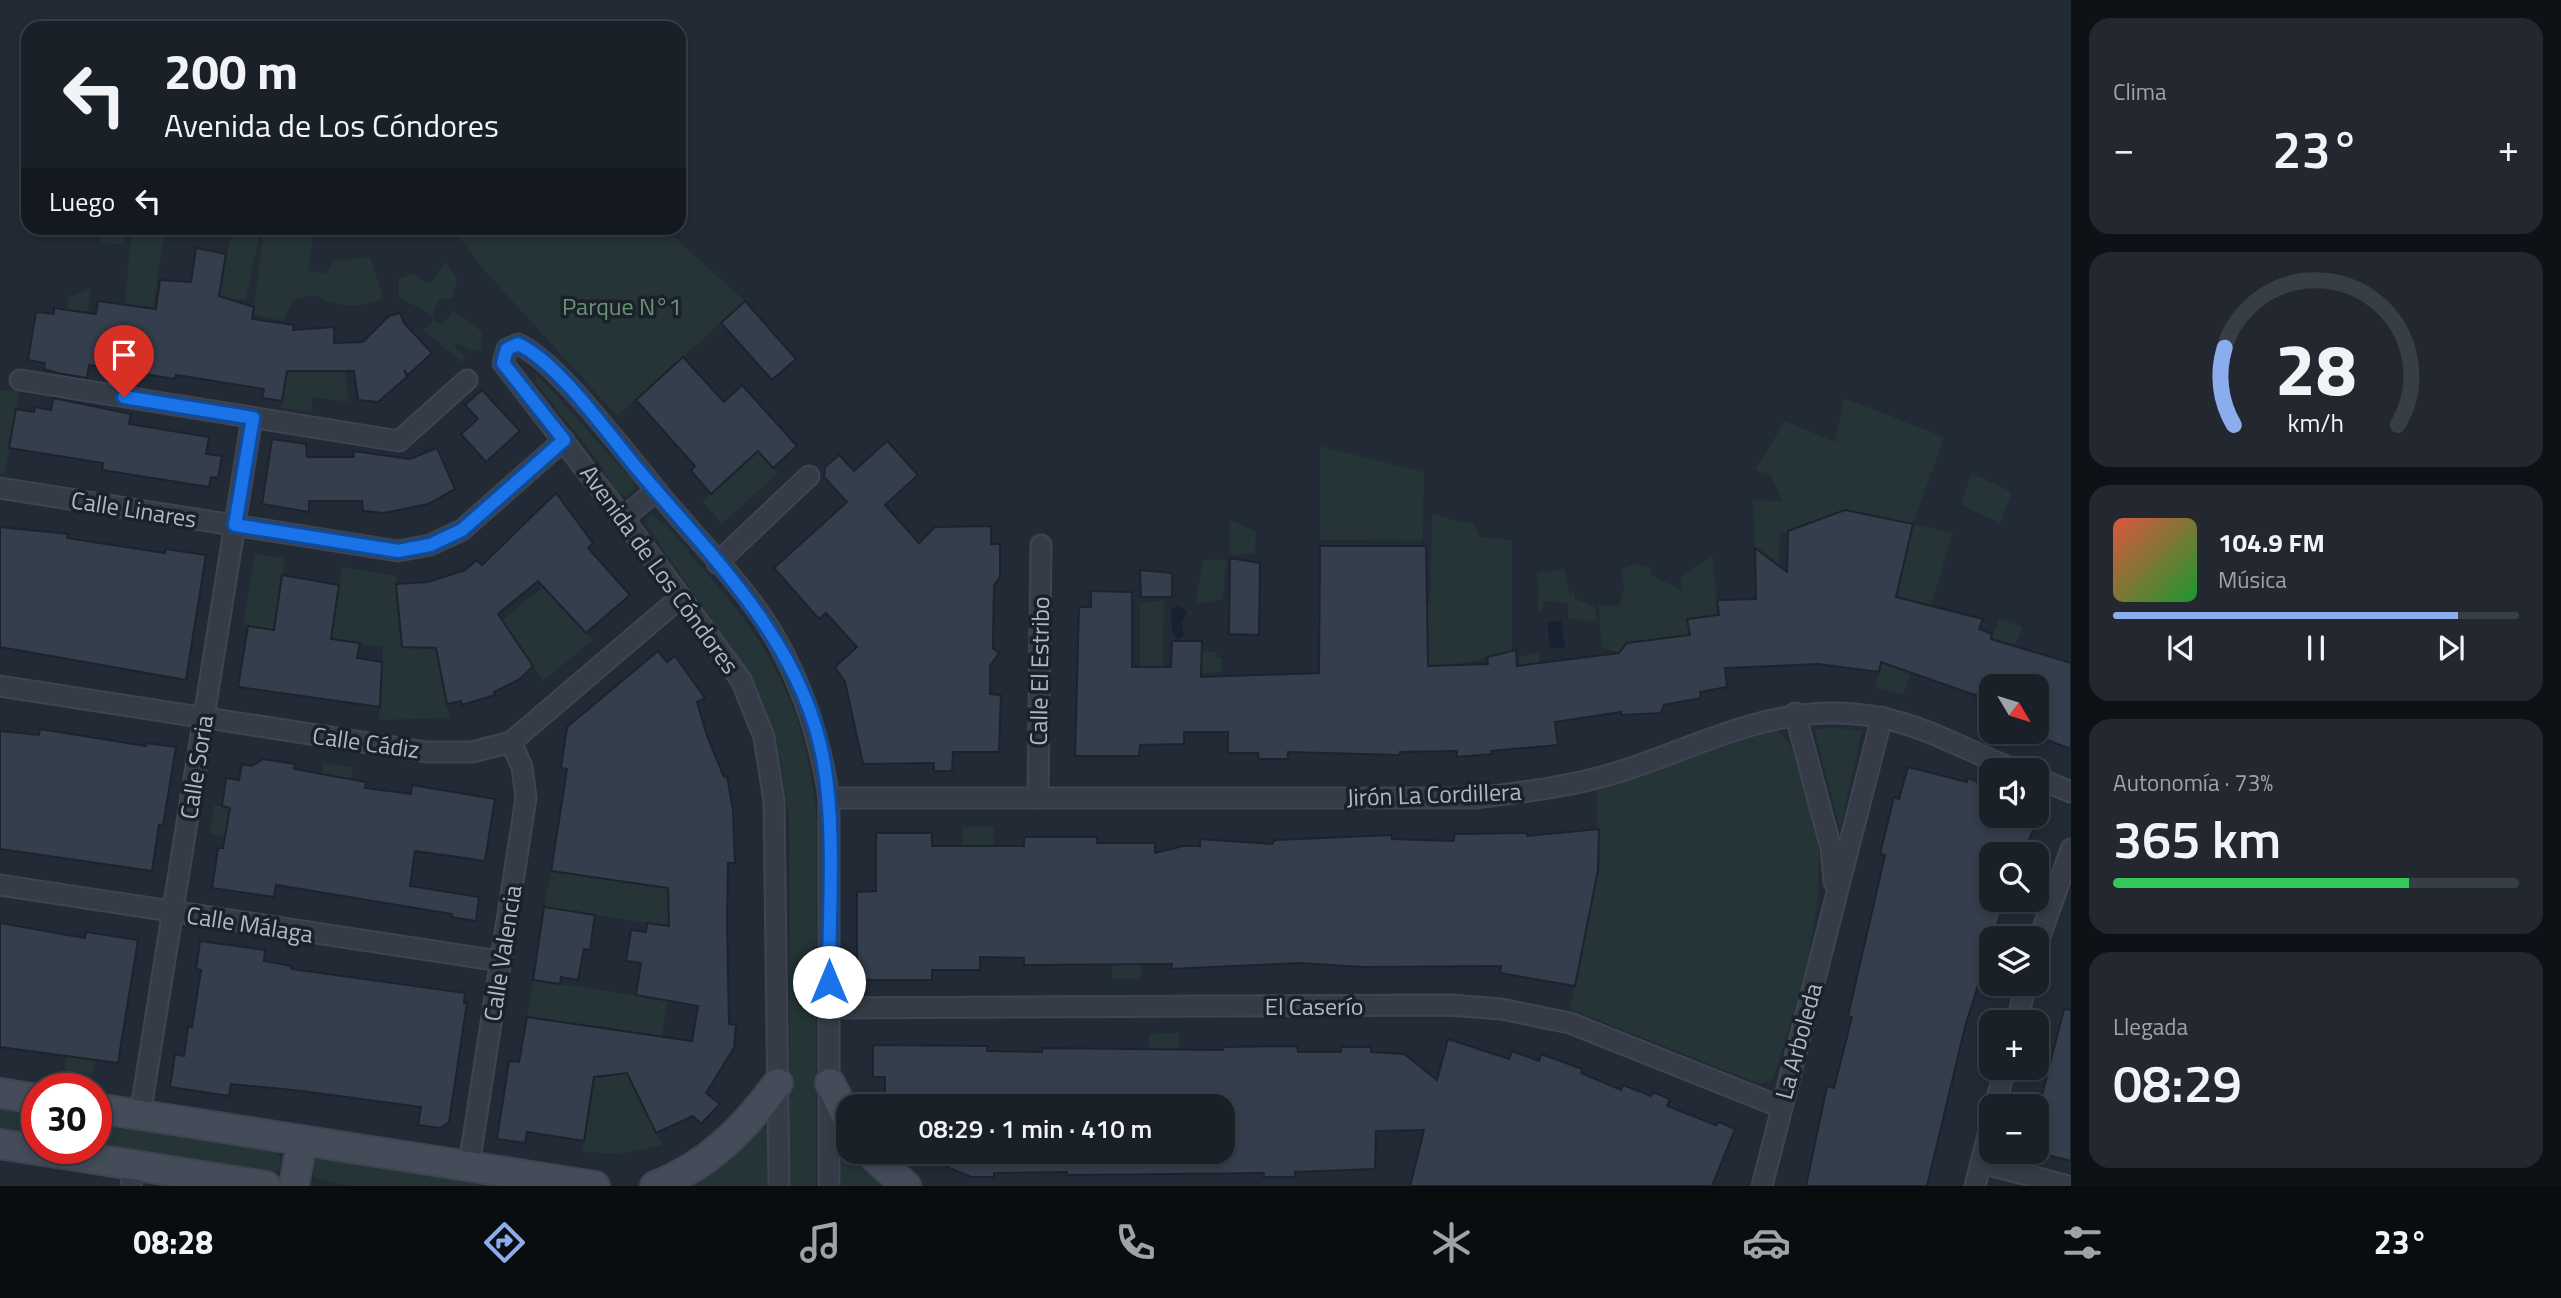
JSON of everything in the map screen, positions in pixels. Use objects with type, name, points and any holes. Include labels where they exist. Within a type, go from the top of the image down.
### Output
[{"type":"main road","points":[[655,1186],[714,1153],[745,1124],[778,1083]]},
{"type":"main road","points":[[830,1083],[836,1095]]},
{"type":"main road","points":[[0,1093],[21,1096]]},
{"type":"main road","points":[[112,1111],[595,1186]]},
{"type":"main road","points":[[294,1186],[302,1140]]},
{"type":"main road","points":[[0,1144],[132,1176],[265,1186]]},
{"type":"main road","points":[[882,1164],[906,1186]]},
{"type":"street","name":"Avenida de Los Cóndores","points":[[779,1186],[774,801],[764,737],[741,680],[564,440],[510,376],[503,363],[507,349],[518,344],[533,351],[583,404],[717,563],[778,642],[809,709],[823,757],[828,799],[829,1186]]},
{"type":"street","points":[[20,380],[399,441],[467,380]]},
{"type":"street","name":"Calle Soria","points":[[140,1115],[253,418]]},
{"type":"street","name":"Calle Linares","points":[[0,488],[398,551],[430,545],[462,530],[564,440]]},
{"type":"street","points":[[717,563],[809,476]]},
{"type":"street","points":[[623,518],[656,491]]},
{"type":"street","name":"Calle El Estribo","points":[[1038,799],[1041,544]]},
{"type":"street","name":"Calle Cádiz","points":[[0,686],[427,752],[472,752],[511,742],[681,597]]},
{"type":"street","name":"Jirón La Cordillera","points":[[828,799],[1474,798],[1557,788],[1623,770],[1755,723],[1795,713],[1840,712],[1882,717],[1911,726],[1987,758]]},
{"type":"street","name":"La Arboleda","points":[[1795,713],[1831,848],[1836,897]]},
{"type":"street","name":"La Arboleda","points":[[1762,1186],[1882,717]]},
{"type":"street","name":"Calle Valencia","points":[[469,1165],[526,798],[522,767],[511,742]]},
{"type":"street","points":[[2049,783],[2071,792]]},
{"type":"street","points":[[2044,926],[2071,849]]},
{"type":"street","name":"Calle Málaga","points":[[0,885],[500,961]]},
{"type":"street","name":"El Caserío","points":[[829,1008],[1450,1005],[1501,1009],[1570,1023],[1781,1107]]},
{"type":"street","points":[[1975,1186],[1981,1164]]},
{"type":"street","points":[[1985,1164],[2070,1186]]},
{"type":"green space","points":[[102,235],[125,235],[124,245],[101,243]]},
{"type":"green space","points":[[131,235],[164,235],[152,314],[124,310]]},
{"type":"green space","points":[[231,235],[259,235],[246,300],[216,298]]},
{"type":"green space","points":[[263,235],[313,235],[308,270],[324,274],[334,261],[370,257],[383,298],[375,302],[348,306],[315,295],[293,300],[283,321],[253,314]]},
{"type":"green space","name":"Parque N°1","points":[[457,235],[672,235],[745,301],[617,416],[484,270]]},
{"type":"green space","points":[[445,261],[457,278],[453,298],[439,300],[433,312],[435,321],[442,324],[453,311],[482,332],[481,350],[470,351],[456,342],[455,347],[465,355],[463,363],[422,329],[431,325],[433,316],[399,297],[399,279],[414,273],[425,283],[433,281]]},
{"type":"green space","points":[[91,288],[87,319],[68,317],[68,297]]},
{"type":"green space","points":[[293,330],[301,331],[345,370],[349,402],[312,397],[312,412],[281,408]]},
{"type":"green space","points":[[536,373],[633,481],[635,489],[626,496],[618,493],[595,457],[535,382]]},
{"type":"green space","points":[[0,390],[19,391],[5,475],[0,474]]},
{"type":"green space","points":[[1844,398],[1944,437],[1913,524],[1953,533],[1904,694],[1875,688],[1912,527],[1843,510],[1832,539],[1824,518],[1780,534],[1779,564],[1760,550],[1755,562],[1753,500],[1782,501],[1771,475],[1755,470],[1785,421],[1835,442]]},
{"type":"green space","points":[[1320,446],[1424,472],[1423,541],[1320,540]]},
{"type":"green space","points":[[758,451],[778,473],[722,524],[702,501]]},
{"type":"green space","points":[[1971,473],[2012,492],[2000,523],[1961,505]]},
{"type":"green space","points":[[1432,513],[1459,522],[1473,522],[1479,537],[1512,540],[1512,651],[1458,664],[1425,664],[1399,657],[1345,633],[1317,625],[1319,605],[1430,603]]},
{"type":"green space","points":[[652,515],[670,530],[723,592],[766,651],[795,713],[805,747],[817,824],[816,1186],[790,1186],[789,817],[776,737],[751,677],[648,527],[646,522]]},
{"type":"green space","points":[[1230,520],[1256,531],[1255,554],[1230,554]]},
{"type":"green space","points":[[255,554],[285,558],[274,630],[243,625]]},
{"type":"green space","points":[[1712,556],[1719,615],[1690,635],[1633,647],[1632,641],[1619,653],[1601,647],[1599,606],[1620,606],[1624,586],[1621,569],[1636,564],[1651,568],[1652,576],[1682,590],[1680,577]]},
{"type":"green space","points":[[1226,559],[1223,599],[1195,604],[1203,560]]},
{"type":"green space","points":[[342,567],[396,576],[402,647],[435,646],[450,718],[379,720],[383,647],[330,639]]},
{"type":"green space","points":[[1565,569],[1569,594],[1574,591],[1575,599],[1595,606],[1596,622],[1568,618],[1568,603],[1545,601],[1539,616],[1537,573]]},
{"type":"green space","points":[[543,587],[593,640],[543,681],[502,620]]},
{"type":"green space","points":[[1164,600],[1163,672],[1140,675],[1140,603]]},
{"type":"green space","points":[[1999,619],[2023,627],[2012,650],[1990,642]]},
{"type":"green space","points":[[1196,652],[1216,652],[1217,658],[1222,658],[1221,672],[1197,674]]},
{"type":"green space","points":[[1539,652],[1541,673],[1518,675],[1519,657]]},
{"type":"green space","points":[[1774,729],[1793,751],[1807,796],[1818,843],[1819,881],[1812,939],[1790,1024],[1773,1079],[1760,1084],[1570,1009],[1598,870],[1597,790]]},
{"type":"green space","points":[[1814,729],[1862,731],[1840,829]]},
{"type":"green space","points":[[323,763],[353,767],[342,840],[312,835]]},
{"type":"green space","points":[[214,805],[287,816],[282,844],[210,834]]},
{"type":"green space","points":[[963,827],[994,827],[993,904],[962,905]]},
{"type":"green space","points":[[551,871],[668,888],[668,926],[544,907]]},
{"type":"green space","points":[[1113,904],[1142,904],[1142,979],[1112,979]]},
{"type":"green space","points":[[533,980],[667,1000],[662,1037],[527,1017]]},
{"type":"green space","points":[[76,995],[104,999],[92,1073],[64,1070]]},
{"type":"green space","points":[[1179,1033],[1179,1094],[1149,1094],[1149,1034]]},
{"type":"green space","points":[[627,1073],[662,1145],[622,1154],[582,1152],[595,1074]]},
{"type":"green space","points":[[0,1105],[21,1108],[21,1135],[0,1132]]},
{"type":"green space","points":[[112,1123],[277,1150],[282,1162],[277,1171],[270,1175],[112,1150]]},
{"type":"green space","points":[[761,1124],[767,1130],[767,1186],[695,1186],[694,1182]]},
{"type":"green space","points":[[318,1156],[524,1186],[348,1186],[314,1178],[312,1164]]},
{"type":"green space","points":[[842,1164],[866,1164],[889,1186],[841,1186]]},
{"type":"water","points":[[1179,605],[1187,612],[1182,623],[1184,635],[1178,640],[1172,632],[1171,609]]},
{"type":"water","points":[[1561,620],[1565,647],[1550,648],[1547,622]]},
{"type":"building","points":[[196,248],[226,254],[219,296],[254,307],[252,319],[294,325],[293,330],[334,327],[334,343],[363,342],[389,316],[400,313],[404,323],[432,353],[408,375],[404,370],[407,377],[378,402],[358,400],[354,371],[287,371],[282,401],[262,398],[264,389],[176,375],[175,379],[89,365],[87,378],[57,373],[44,369],[45,363],[28,360],[36,312],[54,314],[54,308],[96,314],[98,301],[156,309],[160,280],[191,282]]},
{"type":"building","points":[[745,301],[796,359],[772,380],[721,323]]},
{"type":"building","points":[[683,357],[724,402],[742,385],[797,446],[773,468],[758,451],[711,494],[691,471],[695,466],[636,400]]},
{"type":"building","points":[[482,390],[520,431],[486,462],[461,434],[478,419],[465,405]]},
{"type":"building","points":[[53,398],[131,414],[129,424],[209,437],[206,454],[222,456],[218,478],[211,477],[209,487],[102,470],[103,463],[9,448],[16,409],[34,412],[35,407],[51,410]]},
{"type":"building","points":[[272,439],[306,444],[307,457],[354,457],[353,451],[410,459],[437,448],[455,489],[428,504],[384,513],[363,511],[362,501],[309,501],[309,512],[262,504]]},
{"type":"building","points":[[887,441],[918,475],[885,505],[919,543],[935,527],[991,526],[991,544],[1000,544],[1000,578],[994,585],[993,648],[999,653],[990,666],[990,694],[1001,695],[999,752],[953,752],[952,771],[934,771],[934,763],[863,764],[845,682],[835,667],[857,647],[826,613],[819,619],[774,568],[847,502],[824,477],[825,467],[839,455],[854,471]]},
{"type":"building","points":[[556,493],[593,543],[588,548],[630,595],[586,633],[538,581],[498,614],[533,666],[520,679],[494,692],[495,695],[462,705],[461,701],[447,704],[436,648],[402,647],[396,584],[428,582],[465,570],[477,560],[482,565]]},
{"type":"building","points":[[1845,510],[1913,524],[1896,597],[1983,619],[1979,629],[1992,634],[1991,639],[2071,663],[2071,749],[2049,741],[2049,674],[1979,674],[1979,696],[1881,662],[1879,672],[1818,664],[1725,668],[1727,687],[1700,692],[1701,698],[1664,705],[1661,713],[1621,715],[1621,712],[1555,722],[1558,745],[1491,751],[1492,754],[1457,757],[1457,751],[1400,752],[1400,755],[1288,752],[1288,759],[1259,759],[1258,753],[1228,753],[1228,732],[1184,732],[1184,744],[1140,745],[1139,756],[1075,756],[1079,607],[1091,607],[1091,591],[1132,592],[1132,667],[1171,667],[1172,641],[1202,641],[1201,677],[1319,673],[1320,546],[1426,546],[1428,666],[1488,664],[1487,657],[1516,650],[1517,666],[1619,653],[1627,643],[1690,635],[1687,619],[1719,615],[1717,600],[1756,599],[1755,548],[1787,572],[1788,531]]},
{"type":"building","points":[[0,527],[68,534],[67,538],[165,553],[166,549],[206,555],[186,680],[0,647]]},
{"type":"building","points":[[1230,558],[1260,563],[1259,635],[1229,634]]},
{"type":"building","points":[[1140,570],[1172,573],[1172,597],[1141,597]]},
{"type":"building","points":[[282,575],[339,585],[331,639],[360,643],[357,658],[382,662],[380,707],[238,687],[248,626],[274,630]]},
{"type":"building","points":[[658,651],[667,662],[675,656],[705,698],[697,702],[707,736],[724,777],[727,776],[733,810],[735,863],[728,863],[727,922],[729,1024],[736,1025],[734,1048],[706,1093],[720,1104],[701,1124],[693,1116],[656,1133],[627,1073],[594,1077],[584,1141],[527,1132],[525,1143],[497,1139],[509,1061],[519,1062],[527,1017],[692,1041],[698,1006],[636,995],[641,963],[626,961],[631,930],[646,932],[647,923],[669,926],[668,888],[551,871],[567,769],[561,768],[567,727]]},
{"type":"building","points":[[40,729],[146,746],[146,743],[176,747],[163,826],[159,825],[152,871],[0,849],[0,731],[39,735]]},
{"type":"building","points":[[263,759],[295,764],[294,769],[366,782],[365,788],[411,794],[412,785],[495,799],[485,861],[415,851],[410,886],[479,897],[476,921],[451,917],[452,914],[276,885],[274,897],[212,888],[218,848],[223,848],[230,808],[222,806],[226,778],[239,780],[242,764],[252,766]]},
{"type":"building","points":[[1908,767],[1967,782],[1968,778],[1979,783],[1979,828],[2034,828],[2028,842],[1979,842],[1979,912],[2001,912],[1997,926],[1979,926],[1979,983],[1965,1027],[1927,1186],[1806,1186],[1827,1086],[1834,1088],[1852,1017],[1848,1016],[1885,855],[1880,854],[1894,797],[1899,799]]},
{"type":"building","points":[[1599,829],[1598,870],[1575,986],[1500,973],[1501,966],[1363,967],[1299,963],[1171,969],[1172,964],[1024,965],[1024,958],[980,957],[980,970],[932,970],[932,980],[857,980],[857,892],[876,891],[876,833],[932,833],[932,846],[1024,846],[1024,837],[1097,837],[1097,843],[1155,843],[1155,853],[1183,846],[1200,846],[1200,839],[1272,844],[1275,840],[1392,835],[1392,839],[1454,841],[1454,834],[1527,833],[1527,836]]},
{"type":"building","points":[[544,907],[595,915],[590,950],[584,949],[578,980],[561,977],[560,984],[533,980]]},
{"type":"building","points":[[0,923],[85,938],[86,932],[138,940],[118,1063],[0,1047]]},
{"type":"building","points":[[200,941],[265,950],[264,961],[291,966],[291,969],[465,993],[464,1003],[467,1003],[449,1122],[440,1128],[418,1125],[421,1107],[302,1091],[231,1084],[229,1096],[170,1087],[175,1054],[184,1056],[188,1027],[192,1027],[201,970],[196,969]]},
{"type":"building","points":[[2064,1009],[2071,1010],[2071,1161],[2049,1155],[2049,1094],[2042,1094],[2046,1080],[2049,1080],[2049,1068]]},
{"type":"building","points":[[1448,1039],[1509,1059],[1512,1051],[1539,1061],[1541,1054],[1582,1069],[1581,1073],[1621,1090],[1623,1085],[1651,1096],[1653,1092],[1670,1099],[1667,1106],[1716,1125],[1719,1122],[1735,1129],[1712,1186],[1410,1186],[1424,1130],[1376,1131],[1375,1169],[1295,1172],[1295,1177],[1263,1177],[1264,1173],[1067,1175],[1067,1172],[994,1173],[994,1177],[971,1177],[947,1167],[948,1164],[1235,1164],[1235,1094],[885,1094],[885,1077],[873,1077],[873,1045],[987,1046],[987,1051],[1042,1052],[1042,1048],[1223,1050],[1223,1047],[1297,1046],[1298,1052],[1341,1052],[1341,1047],[1371,1047],[1371,1052],[1404,1054],[1437,1080]]},
{"type":"route","points":[[124,397],[253,418],[235,525],[398,551],[430,545],[462,530],[564,440],[510,376],[503,363],[507,349],[518,344],[533,351],[583,404],[747,599],[778,642],[809,709],[823,757],[828,799],[829,982]]}]
